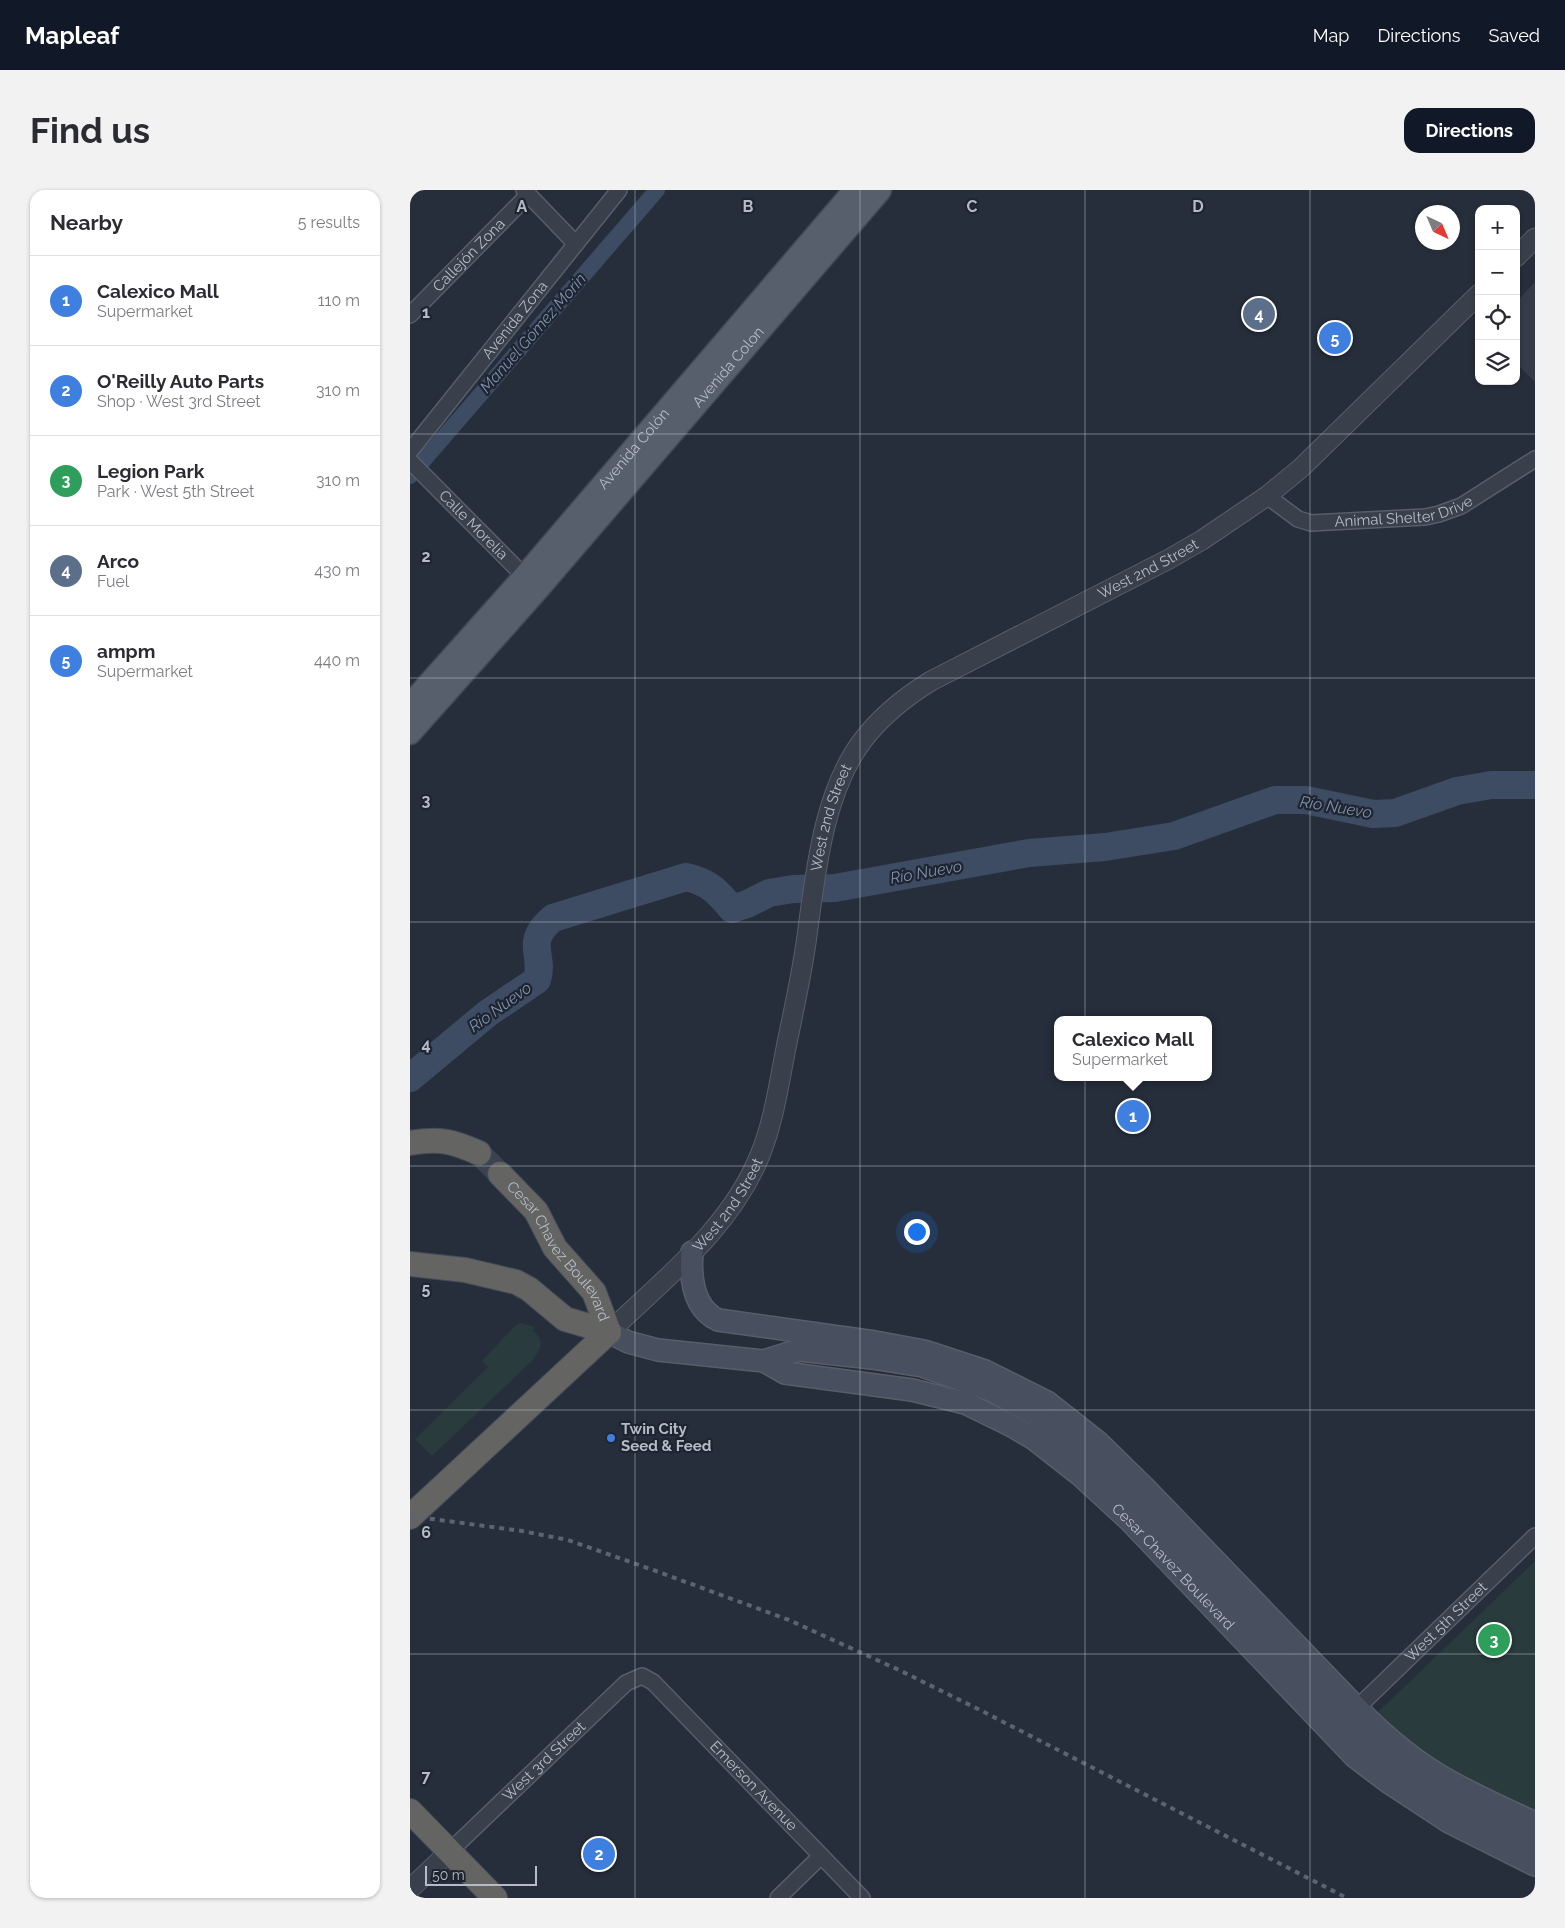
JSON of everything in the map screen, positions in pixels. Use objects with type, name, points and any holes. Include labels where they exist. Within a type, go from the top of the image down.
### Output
[{"type":"highway","points":[[410,1143],[430,1140],[446,1141],[479,1153]]},
{"type":"highway","name":"Cesar Chavez Boulevard","points":[[500,1174],[536,1212],[555,1248],[594,1292],[608,1332]]},
{"type":"highway","name":"Cesar Chavez Boulevard","points":[[410,1264],[465,1270],[516,1282],[529,1289],[565,1319],[608,1332]]},
{"type":"highway","name":"West 2nd Street","points":[[410,1518],[608,1332]]},
{"type":"highway","points":[[410,1811],[495,1898]]},
{"type":"main road","name":"Avenida Colón","points":[[410,733],[855,190]]},
{"type":"main road","name":"Avenida Colon","points":[[531,583],[880,190]]},
{"type":"main road","name":"Avenida Colón","points":[[410,705],[531,583]]},
{"type":"main road","points":[[692,1252],[692,1283],[697,1297],[704,1310],[718,1320],[876,1342],[924,1351],[985,1371],[1012,1383],[1052,1406],[1099,1443],[1146,1489],[1357,1708],[1392,1741],[1452,1783],[1535,1823]]},
{"type":"main road","name":"Cesar Chavez Boulevard","points":[[608,1332],[628,1342],[658,1350],[764,1361],[799,1350],[922,1366],[992,1391],[1034,1414],[1075,1444],[1115,1479],[1352,1726],[1399,1769],[1434,1790],[1535,1843]]},
{"type":"main road","name":"Cesar Chavez Boulevard","points":[[764,1361],[785,1374],[912,1390],[965,1403],[1034,1439],[1080,1475],[1129,1520],[1355,1757],[1396,1788],[1448,1822],[1535,1865]]},
{"type":"street","name":"Avenida Zona","points":[[410,451],[619,190]]},
{"type":"street","points":[[526,192],[575,244]]},
{"type":"street","name":"Callejón Zona","points":[[410,315],[526,192]]},
{"type":"street","points":[[1520,253],[1535,238]]},
{"type":"street","name":"West 2nd Street","points":[[608,1332],[692,1252],[724,1217],[740,1196],[760,1156],[767,1136],[804,956],[819,854],[834,795],[844,771],[862,741],[885,715],[905,697],[931,681],[1169,560],[1267,496],[1301,468],[1478,295]]},
{"type":"street","name":"Animal Shelter Drive","points":[[1267,496],[1298,519],[1311,523],[1425,517],[1462,506],[1535,459]]},
{"type":"street","name":"Calle Morelia","points":[[410,461],[531,583]]},
{"type":"street","name":"West 5th Street","points":[[1357,1708],[1535,1536]]},
{"type":"street","name":"West 3rd Street","points":[[450,1851],[626,1683],[642,1676]]},
{"type":"street","name":"Emerson Avenue","points":[[642,1676],[654,1682],[862,1898]]},
{"type":"street","points":[[410,1889],[450,1851]]},
{"type":"street","points":[[778,1898],[821,1856]]},
{"type":"shaded area","points":[[1535,282],[1535,382],[1520,367],[1520,298]]},
{"type":"shaded area","points":[[521,1323],[535,1327],[532,1330],[539,1337],[541,1344],[533,1360],[432,1456],[415,1439],[488,1367],[482,1361],[515,1326]]},
{"type":"shaded area","points":[[1535,1561],[1535,1832],[1372,1718]]},
{"type":"waterway","name":"Manuel Gómez Morin","points":[[410,476],[657,190]]},
{"type":"waterway","name":"Río Nuevo","points":[[410,1078],[488,1013],[537,980],[539,971],[537,942],[544,927],[553,918],[686,877],[707,885],[732,909],[769,893],[793,889],[835,888],[1029,853],[1105,847],[1174,836],[1275,800],[1306,800],[1373,814],[1395,813],[1457,791],[1491,785],[1535,785]]},
{"type":"tunnel","points":[[479,1153],[500,1174]]},
{"type":"railway","points":[[410,1516],[522,1531],[568,1540],[789,1620],[899,1670],[978,1709],[1347,1898]]},
{"type":"place","name":"Arco","points":[[1259,314]]},
{"type":"place","name":"ampm","points":[[1335,338]]},
{"type":"place","name":"Calexico Mall","points":[[1133,1116]]},
{"type":"place","name":"Twin City Seed & Feed","points":[[611,1438]]},
{"type":"place","name":"Legion Park","points":[[1494,1640]]},
{"type":"place","name":"O'Reilly Auto Parts","points":[[599,1854]]}]
